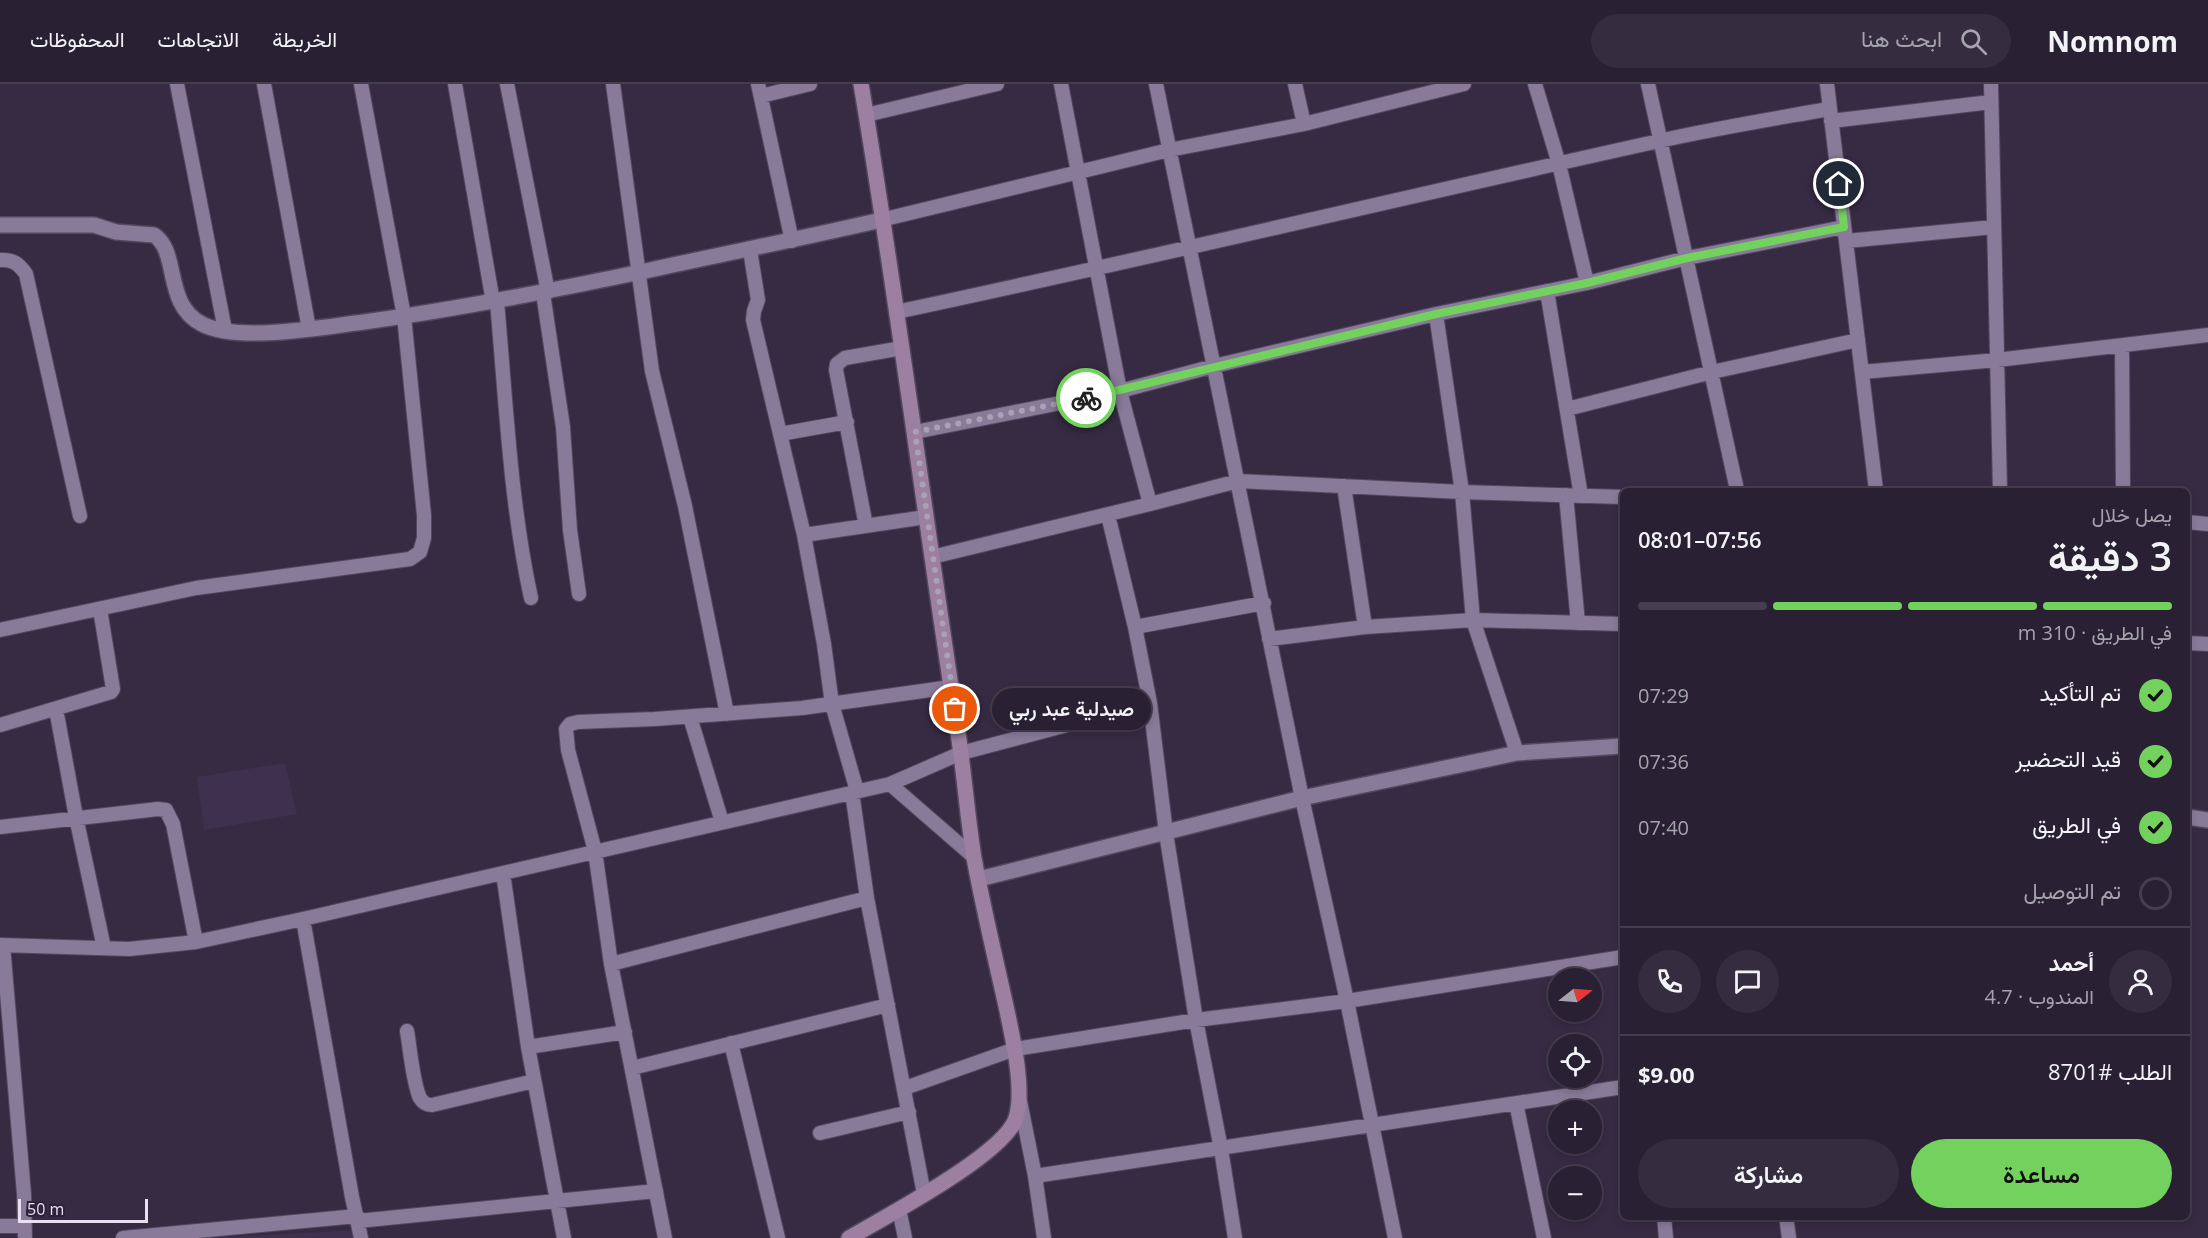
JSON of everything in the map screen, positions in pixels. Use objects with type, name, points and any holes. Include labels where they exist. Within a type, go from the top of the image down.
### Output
[{"type":"main road","points":[[849,1238],[924,1194],[1004,1138],[1016,1120],[1019,1100],[1015,1049],[974,857],[962,753],[861,84]]},
{"type":"street","points":[[177,84],[225,330]]},
{"type":"street","points":[[264,84],[309,329]]},
{"type":"street","points":[[0,630],[196,588],[410,559],[420,552],[424,538],[424,515],[404,316],[361,84]]},
{"type":"street","points":[[455,84],[495,302],[520,541],[531,598]]},
{"type":"street","points":[[507,84],[545,292],[579,594]]},
{"type":"street","points":[[613,84],[652,371],[685,506],[727,714]]},
{"type":"street","points":[[792,241],[759,90],[810,84]]},
{"type":"street","points":[[866,115],[996,84]]},
{"type":"street","points":[[1061,84],[1120,391],[1150,504]]},
{"type":"street","points":[[1156,84],[1188,247],[1264,603],[1269,639],[1347,1001],[1395,1238]]},
{"type":"street","points":[[1295,84],[1304,124]]},
{"type":"street","points":[[0,225],[93,225],[116,232],[154,235],[164,245],[181,303],[190,315],[203,325],[246,332],[309,329],[495,302],[750,250],[1169,150],[1304,124],[1464,84]]},
{"type":"street","points":[[1535,84],[1559,164],[1587,283]]},
{"type":"street","points":[[1648,84],[1737,488]]},
{"type":"street","points":[[1827,84],[1876,488]]},
{"type":"street","points":[[1991,84],[2000,488]]},
{"type":"street","points":[[896,312],[1097,270],[1188,247],[1661,140],[1830,115],[1991,102]]},
{"type":"street","points":[[915,432],[1120,391],[1214,366],[1436,314],[1587,283],[1687,258],[1845,234],[1994,227]]},
{"type":"street","points":[[750,250],[758,300],[753,311],[753,320],[804,535],[824,644],[832,704],[855,791],[867,898],[924,1194]]},
{"type":"street","points":[[0,260],[12,260],[26,274],[80,516]]},
{"type":"street","points":[[1547,291],[1581,496]]},
{"type":"street","points":[[1436,314],[1462,492],[1473,620],[1516,753]]},
{"type":"street","points":[[1862,372],[1997,360],[2208,335]]},
{"type":"street","points":[[1567,409],[1712,372],[1858,340]]},
{"type":"street","points":[[2122,345],[2123,488]]},
{"type":"street","points":[[866,526],[836,370],[839,361],[844,358],[902,348]]},
{"type":"street","points":[[780,434],[847,422]]},
{"type":"street","points":[[932,557],[1238,481],[1620,497]]},
{"type":"street","points":[[1344,486],[1365,627]]},
{"type":"street","points":[[1566,495],[1578,623]]},
{"type":"street","points":[[1108,515],[1135,627],[1150,703],[1166,833],[1196,1020],[1221,1149],[1235,1238]]},
{"type":"street","points":[[804,535],[926,517]]},
{"type":"street","points":[[2190,522],[2208,524]]},
{"type":"street","points":[[1135,627],[1264,603]]},
{"type":"street","points":[[0,725],[108,694],[113,689],[100,609]]},
{"type":"street","points":[[1269,639],[1365,627],[1473,620],[1620,624]]},
{"type":"street","points":[[2190,643],[2208,644]]},
{"type":"street","points":[[665,1238],[611,964],[595,852],[568,750],[566,729],[578,722],[727,714],[832,704],[951,687]]},
{"type":"street","points":[[0,1226],[25,1232],[24,1194],[1,945],[129,949],[196,942],[890,784],[962,753],[1150,703]]},
{"type":"street","points":[[56,709],[76,818],[105,948]]},
{"type":"street","points":[[690,717],[722,822]]},
{"type":"street","points":[[979,879],[1302,798],[1516,753],[1620,746]]},
{"type":"street","points":[[890,784],[974,857]]},
{"type":"street","points":[[0,826],[158,809],[169,813],[196,942]]},
{"type":"street","points":[[2190,817],[2208,820]]},
{"type":"street","points":[[503,873],[528,1047],[564,1238]]},
{"type":"street","points":[[611,964],[867,898]]},
{"type":"street","points":[[303,919],[362,1238]]},
{"type":"street","points":[[905,1088],[1015,1049],[1196,1020],[1347,1001],[1620,957]]},
{"type":"street","points":[[632,1068],[888,1005]]},
{"type":"street","points":[[407,1031],[418,1091],[427,1105],[534,1081]]},
{"type":"street","points":[[528,1047],[625,1032]]},
{"type":"street","points":[[731,1043],[778,1238]]},
{"type":"street","points":[[1035,1176],[1620,1087]]},
{"type":"street","points":[[1019,1100],[1035,1176],[1044,1238]]},
{"type":"street","points":[[1516,1103],[1544,1238]]},
{"type":"street","points":[[820,1133],[909,1112]]},
{"type":"street","points":[[123,1238],[656,1191]]},
{"type":"street","points":[[899,1209],[905,1238]]},
{"type":"street","points":[[1664,1220],[1666,1238]]},
{"type":"street","points":[[1787,1220],[1789,1238]]},
{"type":"shaded area","points":[[285,763],[297,814],[204,830],[197,777]]},
{"type":"shaded area","points":[[359,1230],[360,1238],[215,1238]]},
{"type":"way so far","points":[[955,709],[915,432],[1086,398]]},
{"type":"place","name":"صيدلية عبد ربي","points":[[955,709]]},
{"type":"route","points":[[1086,398],[1436,314],[1587,283],[1687,258],[1844,227],[1839,184]]}]
